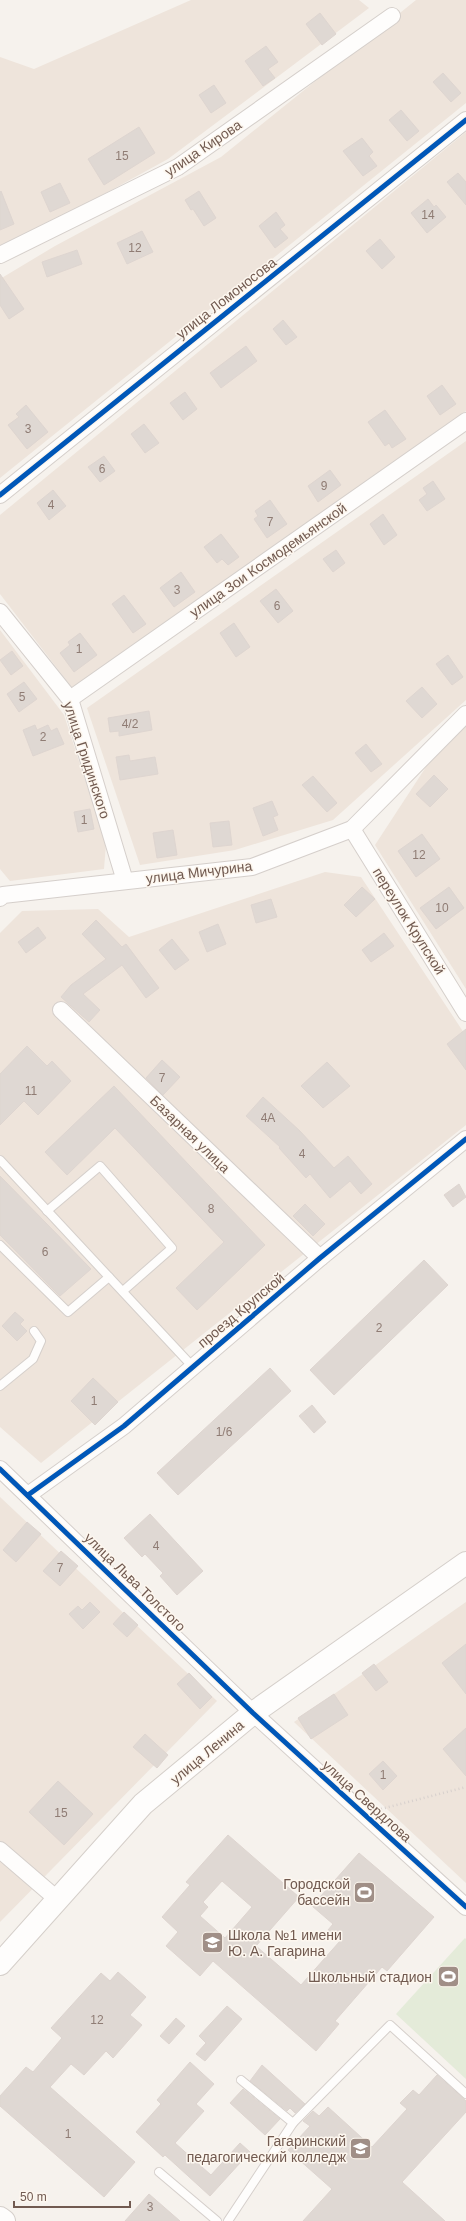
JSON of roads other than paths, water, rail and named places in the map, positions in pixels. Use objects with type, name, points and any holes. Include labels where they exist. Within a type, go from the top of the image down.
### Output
[{"type":"main road","name":"улица Ленина","points":[[0,1964],[143,1804],[253,1713],[466,1563]]},
{"type":"main road","points":[[0,2218],[4,2221]]},
{"type":"street","name":"улица Кирова","points":[[0,255],[178,167],[392,16]]},
{"type":"street","name":"улица Ломоносова","points":[[0,495],[466,120]]},
{"type":"street","name":"улица Зои Космодемьянской","points":[[70,699],[466,421]]},
{"type":"street","name":"улица Гридинского","points":[[0,612],[70,699],[125,881]]},
{"type":"street","name":"улица Мичурина","points":[[1,895],[252,867],[352,829],[466,714]]},
{"type":"street","name":"переулок Крупской","points":[[352,829],[466,1012]]},
{"type":"street","name":"Базарная улица","points":[[61,1010],[320,1258]]},
{"type":"street","name":"проезд Крупской","points":[[28,1495],[124,1426],[320,1258],[466,1139]]},
{"type":"street","name":"улица Льва Толстого","points":[[0,1469],[253,1713]]},
{"type":"street","name":"улица Свердлова","points":[[253,1713],[362,1814],[466,1907]]},
{"type":"street","points":[[0,1850],[57,1899]]},
{"type":"lane","points":[[0,1160],[193,1367]]},
{"type":"lane","points":[[47,1211],[100,1166],[172,1248],[123,1291]]},
{"type":"lane","points":[[0,1245],[68,1312],[109,1277]]},
{"type":"lane","points":[[0,1386],[33,1359],[41,1341],[34,1331]]},
{"type":"lane","points":[[228,2221],[294,2124],[390,2025],[466,2094]]},
{"type":"lane","points":[[241,2080],[294,2124]]},
{"type":"lane","points":[[159,2172],[217,2221]]},
{"type":"place","name":"Городской бассейн","points":[[365,1892]]},
{"type":"place","name":"Школа №1 имени Ю. А. Гагарина","points":[[213,1943]]},
{"type":"place","name":"Школьный стадион","points":[[448,1977]]},
{"type":"place","name":"Гагаринский педагогический колледж","points":[[361,2149]]}]
